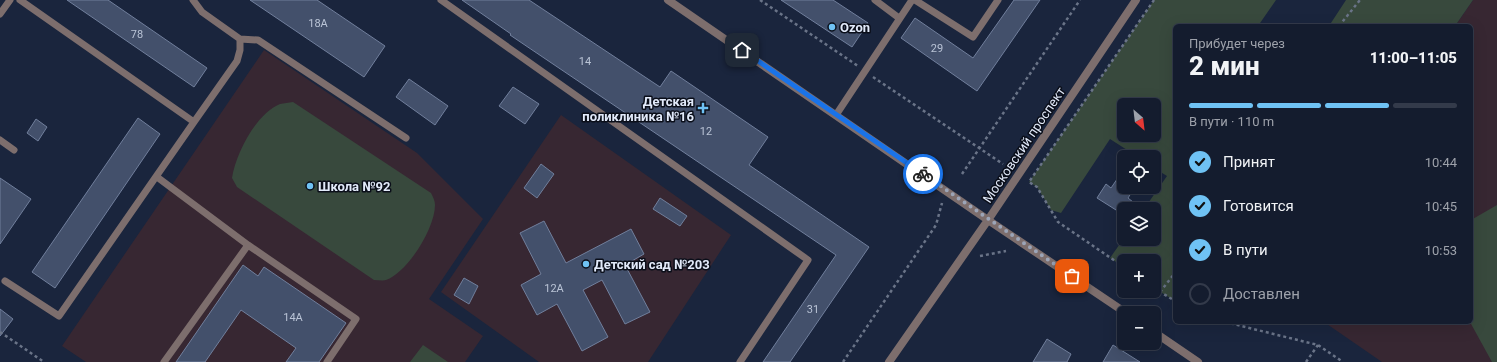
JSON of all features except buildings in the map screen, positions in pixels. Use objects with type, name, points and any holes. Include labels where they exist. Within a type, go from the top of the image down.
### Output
[{"type":"street","points":[[668,0],[1117,307]]},
{"type":"street","name":"Московский проспект","points":[[889,362],[988,220],[1136,0]]},
{"type":"street","points":[[1161,337],[1198,362]]},
{"type":"lane","points":[[0,14],[10,0]]},
{"type":"lane","points":[[20,0],[194,122]]},
{"type":"lane","points":[[193,0],[202,12],[240,39],[258,40],[406,138]]},
{"type":"lane","points":[[442,0],[808,260],[740,362]]},
{"type":"lane","points":[[875,0],[899,18]]},
{"type":"lane","points":[[836,115],[912,0]]},
{"type":"lane","points":[[915,0],[972,37],[998,0]]},
{"type":"lane","points":[[5,280],[59,316],[237,61],[240,50],[240,39]]},
{"type":"lane","points":[[0,140],[14,150]]},
{"type":"lane","points":[[157,177],[248,245],[356,319],[327,362]]},
{"type":"lane","points":[[164,362],[248,245]]},
{"type":"path","points":[[962,174],[1080,0]]},
{"type":"path","points":[[1117,262],[1058,222],[1037,187],[1029,182],[1154,0]]},
{"type":"path","points":[[1341,24],[1360,0]]},
{"type":"path","points":[[980,149],[1003,164]]},
{"type":"path","points":[[843,362],[936,225],[942,203]]},
{"type":"path","points":[[980,256],[1006,250]]},
{"type":"path","points":[[1161,291],[1173,276]]},
{"type":"path","points":[[1161,293],[1173,300]]},
{"type":"path","points":[[1233,324],[1318,345],[1343,362]]},
{"type":"path","points":[[0,332],[44,362]]},
{"type":"path","points":[[1306,362],[1318,345]]},
{"type":"shaded area","points":[[1473,0],[1497,0],[1497,362],[1382,362],[1327,324],[1473,324],[1473,24],[1456,24]]},
{"type":"shaded area","name":"Школа №92","points":[[264,50],[417,153],[483,219],[429,299],[483,336],[465,362],[86,362],[62,346]]},
{"type":"shaded area","name":"Детский сад №203","points":[[561,115],[731,235],[648,362],[539,362],[441,292]]},
{"type":"green space","points":[[1154,0],[1276,0],[1259,24],[1173,24],[1173,300],[1161,292],[1161,254],[1117,254],[1117,262],[1110,258],[1118,246],[1161,246],[1161,202],[1149,202],[1154,194],[1161,194],[1161,185],[1167,176],[1161,172],[1161,150],[1127,150],[1110,139],[1061,213],[1051,210],[1037,187],[1029,182]]},
{"type":"green space","points":[[1346,0],[1473,0],[1456,24],[1330,24]]},
{"type":"green space","points":[[293,102],[431,193],[435,205],[434,214],[425,237],[419,248],[403,268],[385,280],[374,280],[237,187],[232,178],[238,157],[248,135],[255,125],[271,109],[280,104]]},
{"type":"green space","points":[[1497,205],[1497,362],[1492,362],[1471,324],[1473,324],[1473,219]]},
{"type":"green space","points":[[423,345],[448,362],[410,362]]},
{"type":"way so far","points":[[923,174],[988,220],[1072,276]]},
{"type":"place","name":"Ozon","points":[[832,27]]},
{"type":"place","name":"Детская поликлиника №16","points":[[703,108]]},
{"type":"place","name":"Школа №92","points":[[310,186]]},
{"type":"place","name":"Детский сад №203","points":[[586,264]]},
{"type":"route","points":[[742,50],[923,174]]}]
